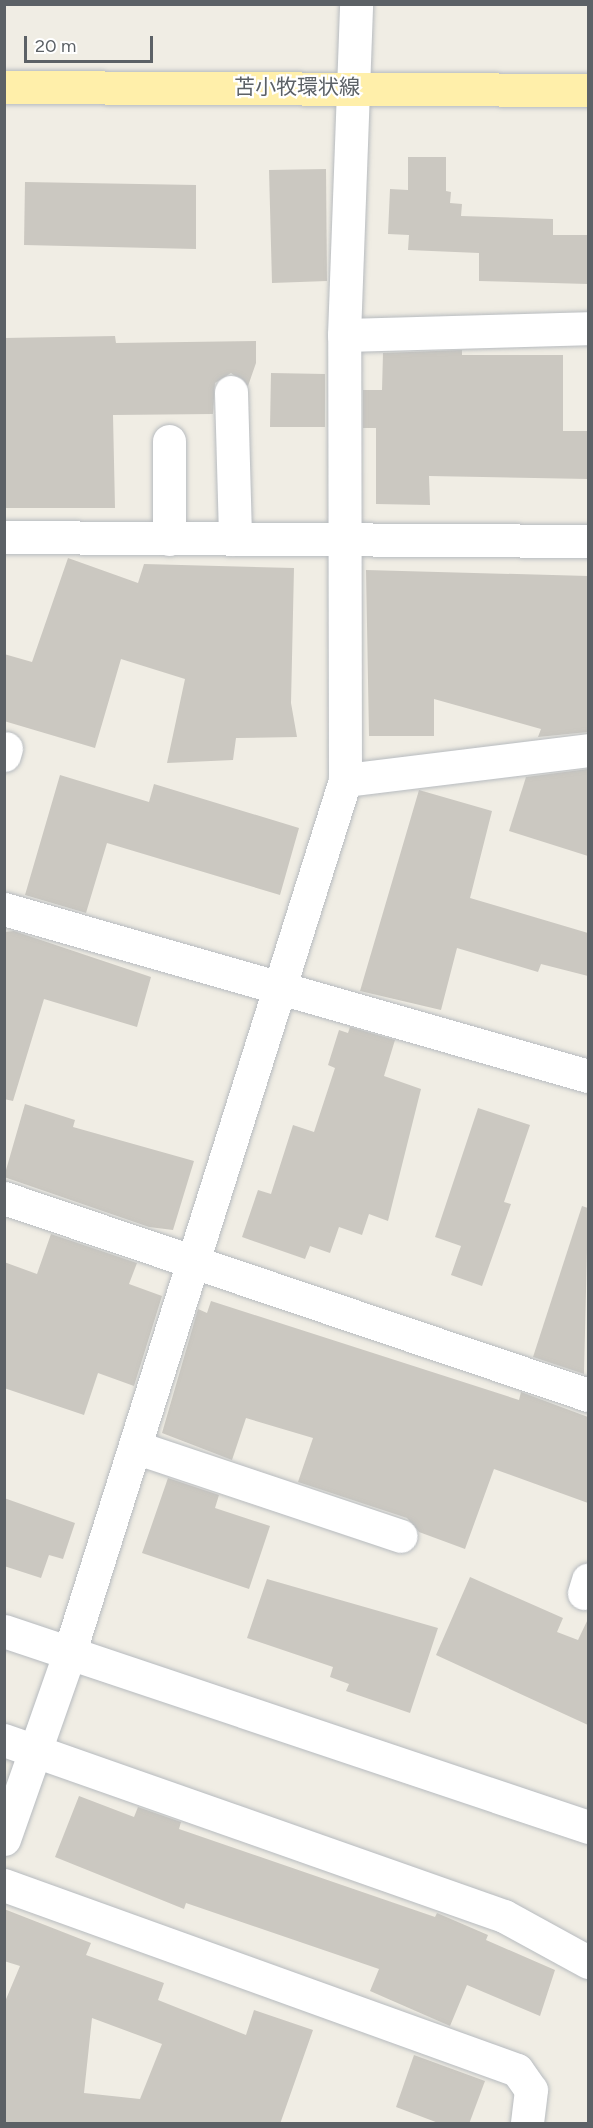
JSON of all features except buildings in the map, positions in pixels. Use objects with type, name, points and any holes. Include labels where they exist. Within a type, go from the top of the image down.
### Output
[{"type":"main road","name":"苫小牧環状線","points":[[4,87],[588,90]]},
{"type":"street","points":[[4,1839],[38,1752],[195,1262],[278,987],[345,780],[347,540],[344,335],[351,87],[356,4]]},
{"type":"street","points":[[344,335],[588,328]]},
{"type":"street","points":[[231,392],[235,539]]},
{"type":"street","points":[[169,441],[169,539]]},
{"type":"street","points":[[4,537],[588,541]]},
{"type":"street","points":[[345,780],[588,750]]},
{"type":"street","points":[[4,909],[588,1076]]},
{"type":"street","points":[[4,1198],[588,1395]]},
{"type":"street","points":[[135,1447],[401,1536]]},
{"type":"street","points":[[4,1631],[588,1827]]},
{"type":"street","points":[[4,1740],[504,1916],[588,1962]]},
{"type":"street","points":[[4,1885],[516,2070],[531,2090],[527,2124]]}]
